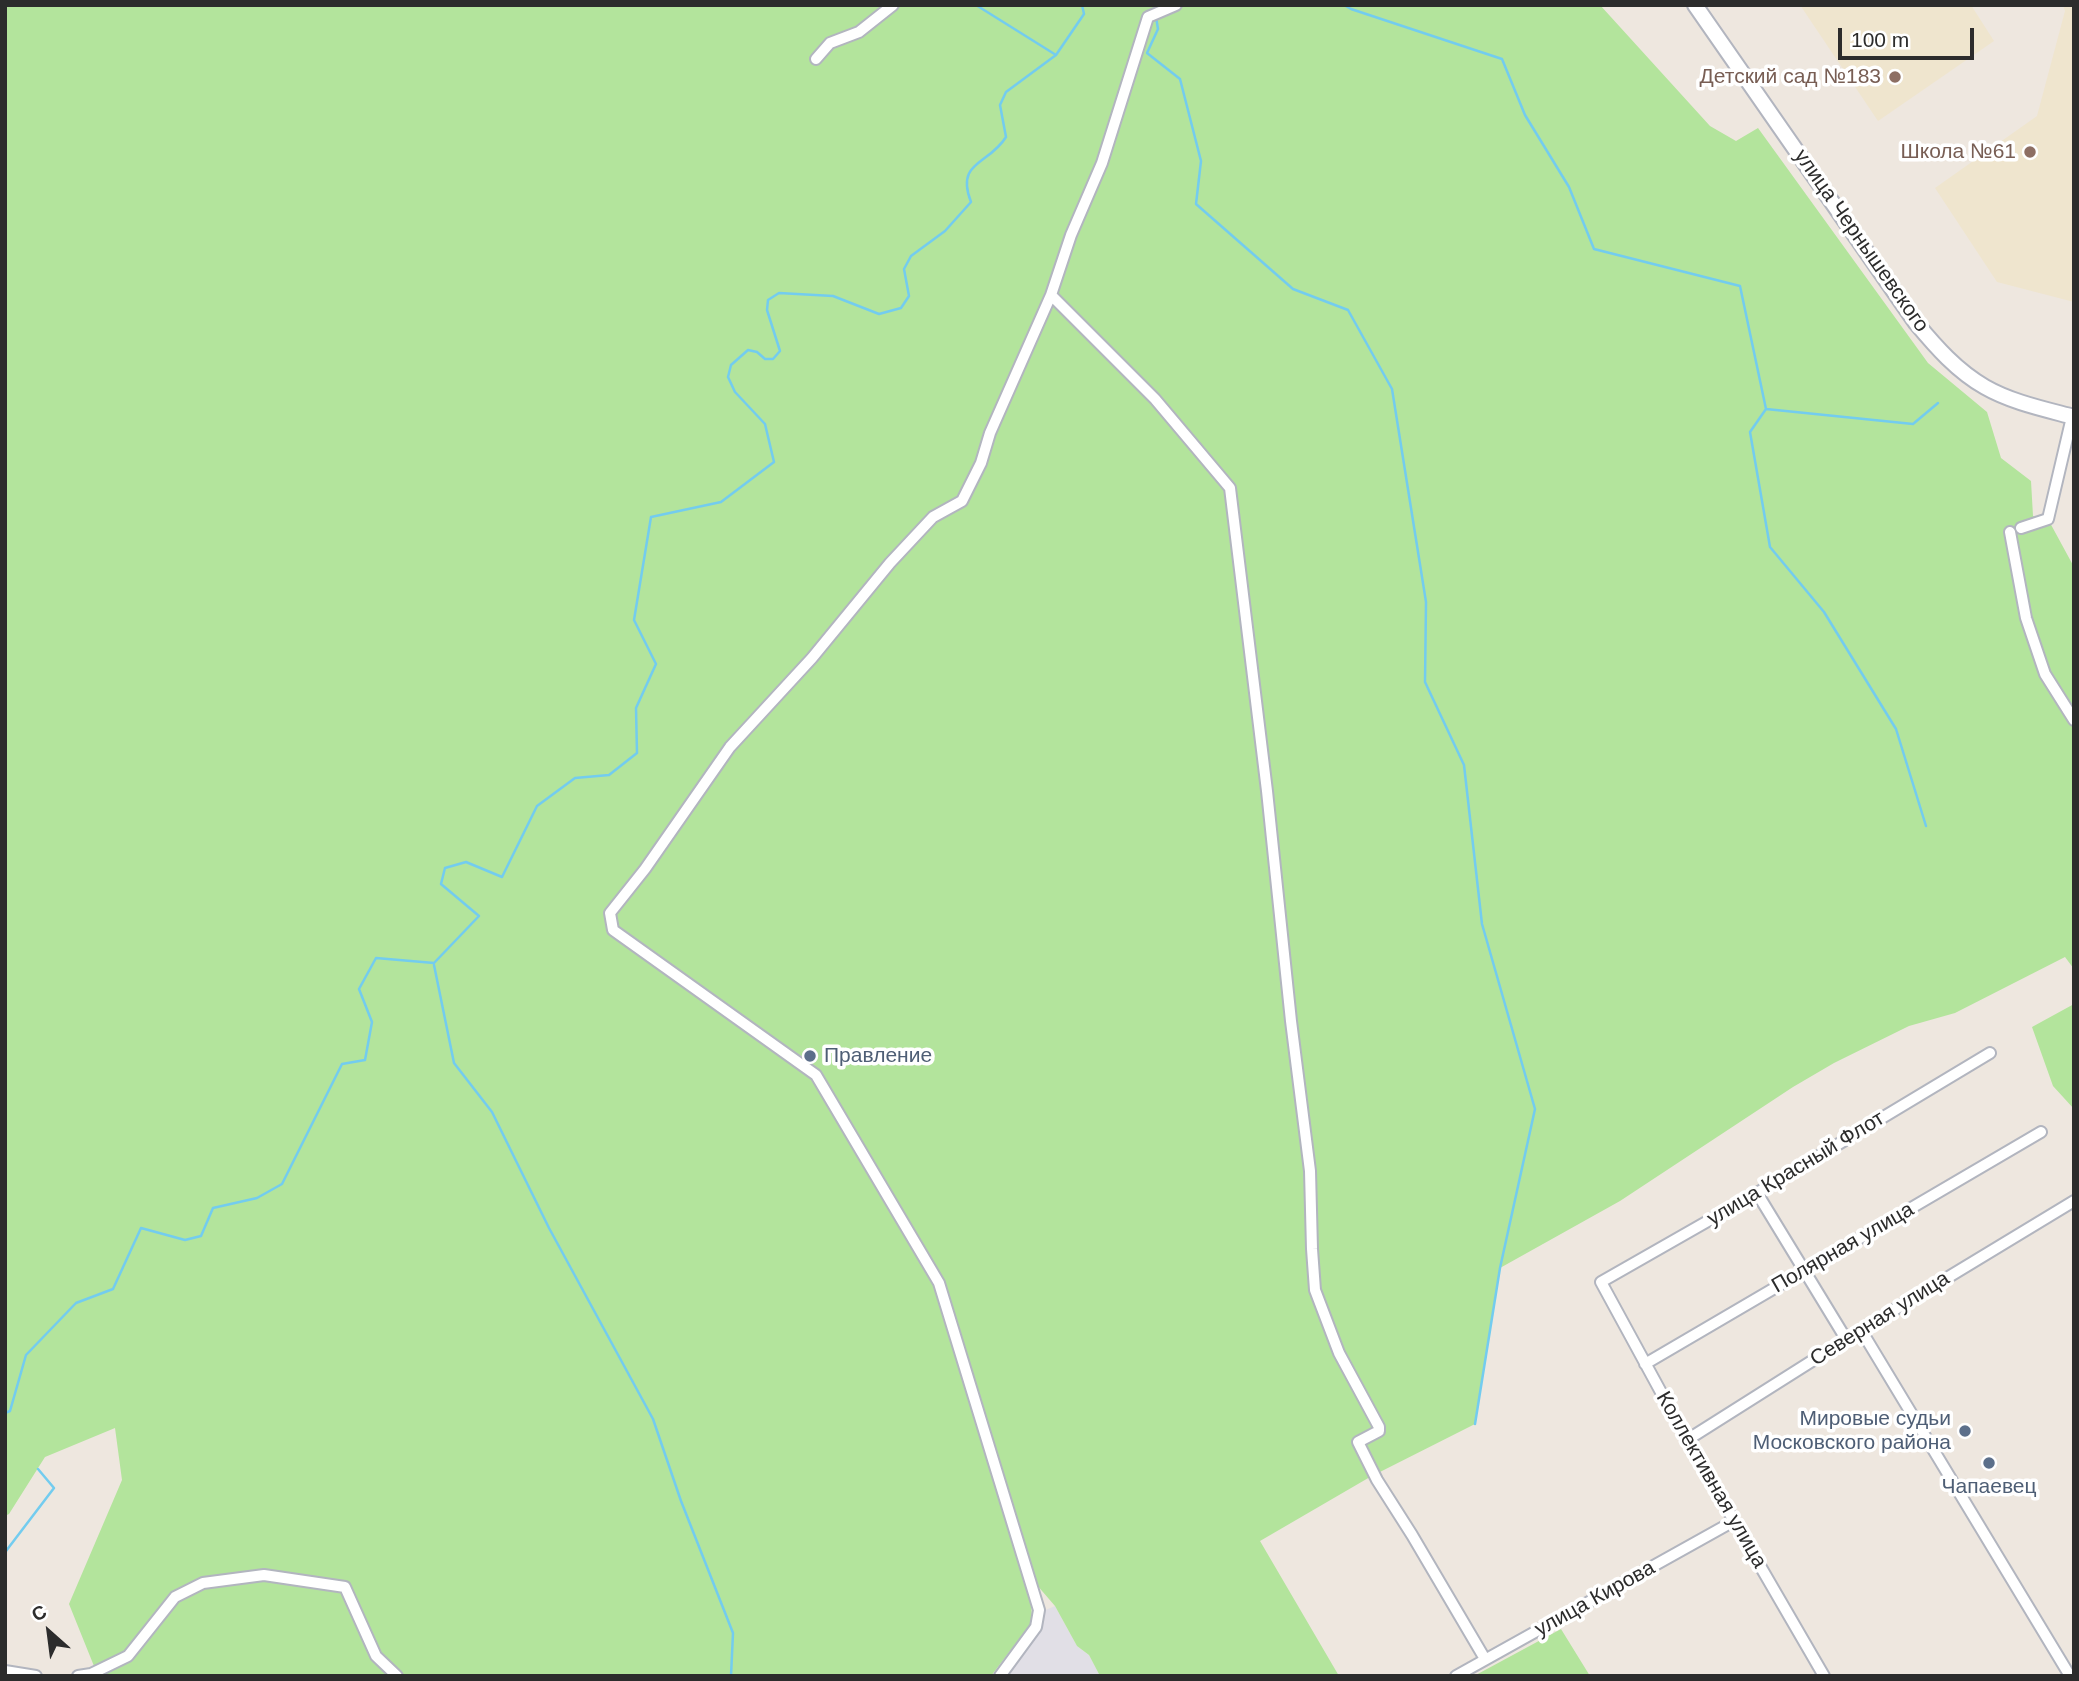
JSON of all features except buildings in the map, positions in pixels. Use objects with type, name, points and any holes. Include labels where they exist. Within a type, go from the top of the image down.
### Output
[{"type":"street","points":[[816,60],[830,43],[859,32],[893,5]]},
{"type":"street","points":[[1000,1676],[1036,1627],[1039,1610],[937,1279],[816,1075],[613,930],[610,913],[645,869],[730,747],[813,658],[890,563],[933,517],[962,501],[981,463],[990,433],[1051,295],[1071,235],[1102,163],[1148,17],[1176,5]]},
{"type":"street","name":"улица Чернышевского","points":[[1695,5],[1916,323],[1941,352],[1985,388],[2073,417]]},
{"type":"street","points":[[1051,295],[1155,399],[1230,488],[1268,791],[1291,1021],[1310,1171],[1315,1290],[1339,1353],[1379,1427],[1380,1431],[1358,1443],[1377,1480],[1485,1659]]},
{"type":"street","points":[[2073,417],[2048,519],[2015,530],[2026,618],[2048,680],[2074,720]]},
{"type":"street","name":"улица Красный Флот","points":[[1601,1282],[1757,1193],[1990,1053]]},
{"type":"street","name":"Полярная улица","points":[[1645,1364],[2042,1132]]},
{"type":"street","points":[[1757,1193],[1846,1339]]},
{"type":"street","name":"Северная улица","points":[[1687,1440],[1846,1339],[2074,1201]]},
{"type":"street","name":"Коллективная улица","points":[[1601,1282],[1687,1440],[1825,1676]]},
{"type":"street","points":[[1861,1330],[2070,1676]]},
{"type":"street","name":"улица Кирова","points":[[1455,1676],[1734,1521]]},
{"type":"street","points":[[78,1676],[91,1674],[128,1656],[175,1597],[203,1583],[264,1575],[345,1587],[376,1656],[397,1676]]},
{"type":"street","points":[[5,1671],[36,1676]]},
{"type":"shaded area","name":"Детский сад №183","points":[[1800,5],[1971,5],[1994,41],[1878,121]]},
{"type":"shaded area","name":"Школа №61","points":[[2063,5],[2074,5],[2074,302],[1997,282],[1935,188],[2037,116],[2065,11]]},
{"type":"shaded area","points":[[1055,1606],[1077,1646],[1089,1655],[1100,1676],[1008,1676],[1040,1632],[1043,1611]]},
{"type":"green space","points":[[5,5],[1600,5],[1710,126],[1736,141],[1758,128],[1928,363],[1987,412],[2001,458],[2031,481],[2033,516],[2049,521],[2074,567],[2074,969],[2065,957],[1955,1013],[1909,1026],[1834,1063],[1620,1201],[1500,1268],[1475,1424],[1370,1477],[1260,1541],[1339,1676],[1100,1676],[1089,1655],[1077,1646],[1055,1606],[1030,1577],[1032,1622],[991,1676],[98,1676],[69,1604],[122,1480],[115,1428],[45,1457],[9,1514],[5,1516]]},
{"type":"green space","points":[[2074,1004],[2074,1109],[2053,1086],[2032,1027]]},
{"type":"green space","points":[[1561,1629],[1590,1676],[1474,1676]]},
{"type":"waterway","points":[[976,5],[1056,55]]},
{"type":"waterway","points":[[5,1413],[10,1411],[26,1355],[76,1303],[113,1289],[141,1228],[185,1240],[201,1236],[213,1208],[257,1198],[282,1184],[342,1064],[365,1060],[372,1022],[359,989],[376,958],[434,963],[479,916],[441,884],[445,868],[466,862],[502,877],[537,806],[575,778],[609,775],[637,753],[636,708],[656,664],[634,620],[651,517],[721,502],[774,462],[765,424],[735,392],[728,377],[731,365],[748,350],[757,352],[765,359],[773,359],[780,351],[767,310],[768,300],[779,293],[833,296],[879,314],[901,308],[909,296],[904,269],[911,256],[945,231],[971,202],[967,178],[976,165],[1006,137],[1000,105],[1006,92],[1056,55],[1084,14],[1082,5]]},
{"type":"waterway","points":[[1344,5],[1502,59],[1525,115],[1569,187],[1594,249],[1740,286],[1766,409],[1750,432],[1770,547],[1824,612],[1896,729],[1926,826]]},
{"type":"waterway","points":[[1156,17],[1158,29],[1147,53],[1180,79],[1201,161],[1196,204],[1293,289],[1348,310],[1392,389],[1426,602],[1425,682],[1464,765],[1482,924],[1535,1109],[1500,1268],[1475,1424]]},
{"type":"waterway","points":[[1766,409],[1913,424],[1938,403]]},
{"type":"waterway","points":[[434,965],[454,1063],[492,1112],[549,1228],[653,1419],[681,1501],[733,1633],[731,1676]]},
{"type":"waterway","points":[[5,1557],[6,1551],[54,1488],[38,1469]]},
{"type":"place","name":"Детский сад №183","points":[[1895,77]]},
{"type":"place","name":"Школа №61","points":[[2030,152]]},
{"type":"place","name":"Правление","points":[[810,1056]]},
{"type":"place","name":"Мировые судьи Московского района","points":[[1965,1431]]},
{"type":"place","name":"Чапаевец","points":[[1989,1463]]}]
